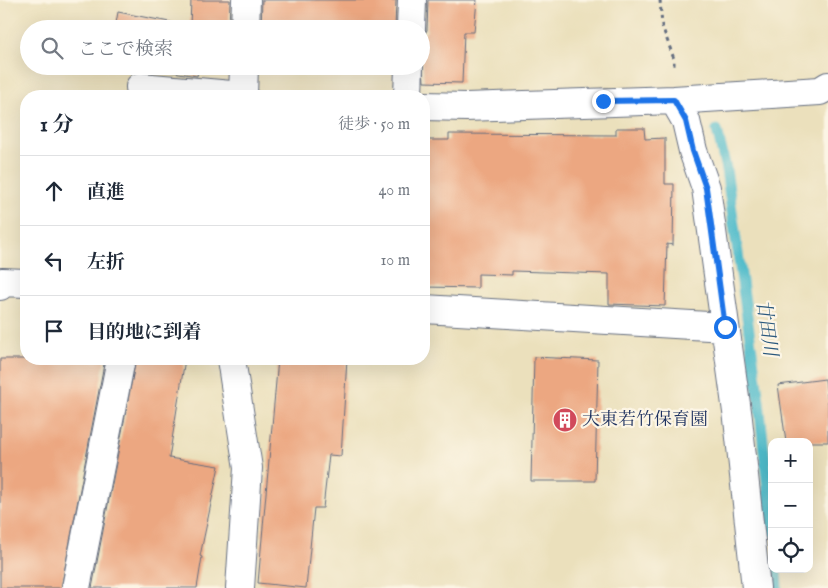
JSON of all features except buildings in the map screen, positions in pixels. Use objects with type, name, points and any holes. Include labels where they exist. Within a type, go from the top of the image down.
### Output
[{"type":"street","points":[[245,20],[246,0]]},
{"type":"street","points":[[411,20],[412,0]]},
{"type":"street","points":[[243,90],[244,75]]},
{"type":"street","points":[[408,90],[409,75]]},
{"type":"street","points":[[430,106],[466,107],[674,100],[820,91],[828,86]]},
{"type":"street","points":[[140,87],[174,90]]},
{"type":"street","points":[[674,100],[686,121],[693,151],[706,188],[738,419],[756,588]]},
{"type":"street","points":[[0,286],[2,282],[20,283]]},
{"type":"street","points":[[430,309],[725,327]]},
{"type":"street","points":[[76,588],[120,365]]},
{"type":"street","points":[[232,365],[248,468],[240,588]]},
{"type":"path","points":[[660,0],[662,26],[674,58],[674,100]]},
{"type":"waterway","name":"廿田川","points":[[717,130],[726,169],[759,401],[772,528]]},
{"type":"waterway","name":"廿田川","points":[[776,573],[777,588]]},
{"type":"place","name":"大東若竹保育園","points":[[565,420]]},
{"type":"route","points":[[603,101],[674,100],[686,121],[693,151],[706,188],[725,327]]}]
